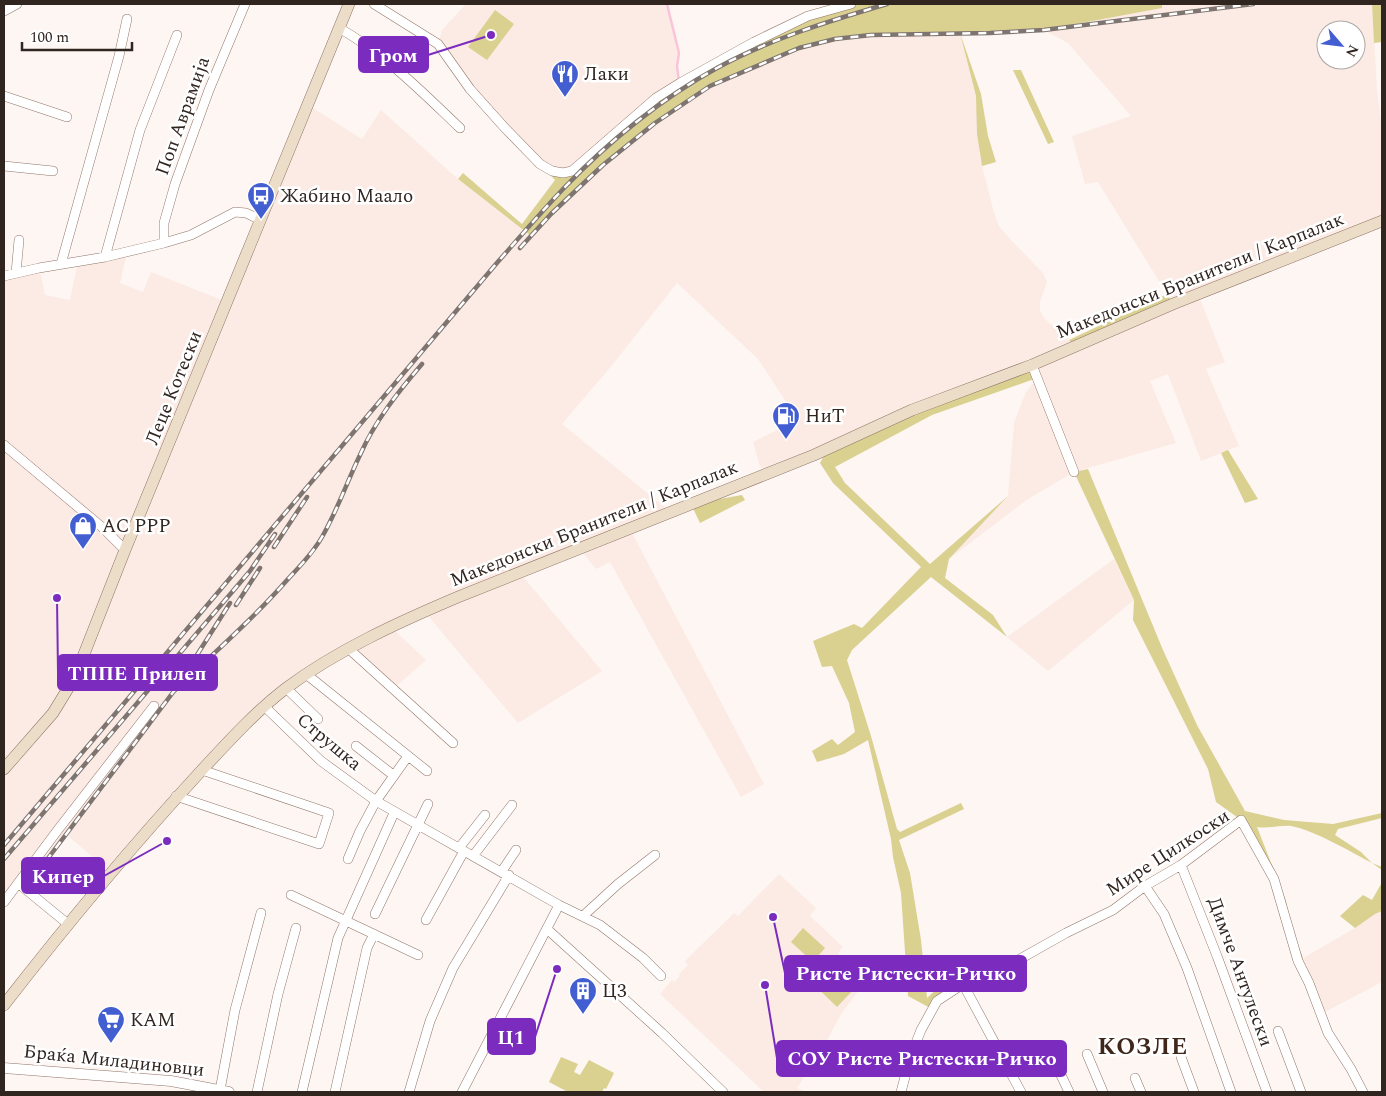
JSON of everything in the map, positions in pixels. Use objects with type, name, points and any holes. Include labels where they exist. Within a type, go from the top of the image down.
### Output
[{"type":"main road","name":"Леце Котески","points":[[4,769],[53,713],[76,677],[125,550],[349,4]]},
{"type":"main road","name":"Македонски Бранители / Карпалак","points":[[4,1004],[68,924],[176,796],[225,744],[264,706],[286,688],[349,649],[409,618],[458,597],[814,454],[912,410],[1032,365],[1227,282],[1382,221]]},
{"type":"street","points":[[4,11],[17,4]]},
{"type":"street","name":"Поп Аврамија","points":[[164,243],[164,223],[176,184],[209,90],[245,4]]},
{"type":"street","points":[[374,4],[438,44],[470,89],[529,153],[540,164],[552,171],[563,173],[572,170],[656,98],[754,42],[808,16],[851,4]]},
{"type":"street","points":[[61,264],[120,56],[127,19]]},
{"type":"street","points":[[339,28],[362,40],[390,61],[460,128]]},
{"type":"street","points":[[105,257],[140,130],[177,35]]},
{"type":"street","points":[[4,96],[66,117]]},
{"type":"street","points":[[4,166],[54,171]]},
{"type":"street","points":[[4,276],[105,257],[191,236],[235,212],[246,213],[261,220]]},
{"type":"street","points":[[16,273],[19,240]]},
{"type":"street","points":[[1032,365],[1074,472]]},
{"type":"street","points":[[4,445],[103,528],[125,550]]},
{"type":"street","points":[[349,649],[453,743]]},
{"type":"street","name":"Струшка","points":[[306,674],[427,771]]},
{"type":"street","name":"Струшка","points":[[286,688],[318,719]]},
{"type":"street","points":[[4,902],[57,830],[154,706]]},
{"type":"street","name":"Струшка","points":[[264,706],[321,761],[376,801],[394,813],[505,873],[559,905],[600,925],[642,958],[661,976]]},
{"type":"street","name":"Струшка","points":[[356,746],[394,775]]},
{"type":"street","points":[[348,859],[376,801],[408,756]]},
{"type":"street","points":[[176,796],[319,844],[329,813],[202,770]]},
{"type":"street","points":[[375,914],[428,804]]},
{"type":"street","points":[[465,852],[512,805]]},
{"type":"street","points":[[302,1092],[338,938],[394,813]]},
{"type":"street","points":[[426,920],[486,815]]},
{"type":"street","name":"Мире Цилкоски","points":[[901,1092],[910,1058],[921,1030],[937,1001],[964,984],[1004,968],[1066,933],[1113,910],[1146,886],[1181,865],[1241,820],[1274,879],[1298,961],[1309,983],[1328,1033],[1363,1092]]},
{"type":"street","points":[[409,1092],[430,1021],[453,968],[516,850]]},
{"type":"street","points":[[583,916],[618,884],[655,855]]},
{"type":"street","name":"Димче Антулески","points":[[1181,865],[1267,1092]]},
{"type":"street","points":[[18,884],[68,924]]},
{"type":"street","points":[[1146,886],[1164,914],[1187,968],[1230,1092]]},
{"type":"street","points":[[291,895],[418,955]]},
{"type":"street","points":[[462,1092],[559,905]]},
{"type":"street","name":"Браќа Миладиновци","points":[[4,1068],[171,1081],[224,1091],[235,1010],[260,913]]},
{"type":"street","points":[[257,1092],[278,994],[296,928]]},
{"type":"street","points":[[547,929],[723,1092]]},
{"type":"street","points":[[335,1092],[367,948],[374,934]]},
{"type":"street","points":[[964,984],[1021,1092]]},
{"type":"street","name":"Димче Антулески","points":[[1278,1031],[1300,1092]]},
{"type":"street","points":[[1087,1054],[1103,1092]]},
{"type":"street","points":[[1052,1056],[1069,1092]]},
{"type":"street","points":[[1181,1057],[1194,1092]]},
{"type":"street","points":[[1134,1078],[1141,1092]]},
{"type":"shaded area","points":[[466,4],[667,4],[679,53],[677,66],[680,83],[572,171],[552,171],[504,127],[438,44],[442,30]]},
{"type":"shaded area","points":[[851,4],[1162,4],[1162,8],[1044,30],[871,35],[835,39],[799,48],[710,86],[655,123],[603,165],[531,236],[458,179],[463,173],[522,224],[555,180],[540,164],[563,173],[656,98],[808,16]]},
{"type":"shaded area","points":[[1162,4],[1372,4],[1377,88],[1382,131],[1382,221],[1198,294],[1225,362],[1206,369],[1239,446],[1201,461],[1168,374],[1150,381],[1176,443],[1074,472],[1028,499],[949,559],[1008,496],[1014,423],[1026,392],[1037,378],[1032,365],[770,472],[760,467],[753,442],[798,420],[758,359],[677,283],[613,364],[562,424],[671,512],[630,529],[764,784],[741,797],[610,562],[596,569],[579,548],[520,573],[602,671],[518,723],[424,611],[391,627],[426,660],[392,690],[349,649],[286,688],[111,873],[66,834],[46,861],[19,884],[4,902],[4,276],[39,268],[45,295],[70,300],[78,262],[127,253],[120,283],[143,292],[151,272],[227,302],[308,105],[362,139],[381,110],[458,179],[531,236],[628,143],[710,86],[799,48],[835,39],[871,35],[960,33],[976,96],[980,158],[994,213],[999,226],[1043,273],[1047,282],[1040,302],[1040,311],[1044,318],[1075,346],[1173,304],[1098,182],[1085,184],[1072,136],[1131,116],[1068,43],[1044,30],[1161,8]]},
{"type":"shaded area","points":[[1372,4],[1382,4],[1382,42],[1374,43]]},
{"type":"shaded area","points":[[495,10],[514,24],[487,60],[468,47]]},
{"type":"shaded area","points":[[960,33],[981,94],[988,136],[996,162],[982,166],[977,134],[976,96]]},
{"type":"shaded area","points":[[1013,70],[1021,70],[1054,142],[1048,144]]},
{"type":"shaded area","points":[[1167,294],[1173,304],[1075,346],[1069,340]]},
{"type":"shaded area","points":[[1032,365],[1037,378],[932,415],[835,467],[845,483],[930,564],[1008,496],[949,559],[945,578],[993,615],[1007,637],[931,577],[852,650],[847,660],[897,829],[900,832],[961,803],[964,809],[899,840],[910,873],[921,940],[927,998],[940,986],[1001,960],[1004,968],[963,984],[932,1009],[908,996],[901,893],[891,839],[868,740],[844,754],[817,762],[812,751],[832,739],[838,745],[855,732],[849,703],[832,666],[822,667],[813,641],[854,624],[862,628],[921,567],[833,483],[820,463],[828,449]]},
{"type":"shaded area","points":[[1228,450],[1258,499],[1245,503],[1221,453]]},
{"type":"shaded area","points":[[1088,469],[1163,650],[1197,725],[1245,811],[1284,820],[1333,824],[1382,813],[1382,818],[1338,829],[1335,835],[1361,852],[1372,863],[1300,828],[1291,826],[1257,827],[1286,901],[1292,929],[1303,958],[1298,961],[1274,879],[1241,820],[1216,802],[1208,769],[1133,620],[1134,600],[1074,472]]},
{"type":"shaded area","points":[[742,495],[745,500],[700,523],[691,504]]},
{"type":"shaded area","points":[[1114,559],[1134,600],[1048,671],[1007,637]]},
{"type":"shaded area","points":[[779,874],[816,908],[810,916],[843,947],[838,953],[866,981],[841,1014],[823,1048],[797,1088],[806,1092],[764,1092],[660,994],[672,980],[674,982],[680,976],[679,974],[688,965],[685,961],[734,913],[738,916]]},
{"type":"shaded area","points":[[1381,884],[1382,911],[1355,928],[1340,916],[1363,895],[1372,900]]},
{"type":"shaded area","points":[[1382,911],[1382,982],[1321,1014],[1298,961]]},
{"type":"shaded area","points":[[803,928],[825,948],[813,962],[791,942]]},
{"type":"shaded area","points":[[822,956],[856,987],[837,1007],[804,975]]},
{"type":"shaded area","points":[[561,1057],[578,1064],[574,1072],[580,1075],[589,1060],[614,1073],[606,1089],[604,1088],[602,1092],[568,1092],[549,1082]]},
{"type":"waterway","points":[[667,4],[679,53],[677,66],[679,82]]},
{"type":"railway","points":[[4,845],[496,264],[547,206],[582,170],[636,122],[676,93],[717,68],[779,39],[887,4]]},
{"type":"railway","points":[[520,248],[551,214],[603,165],[655,123],[710,86],[799,48],[835,39],[871,35],[1044,30],[1253,4]]},
{"type":"railway","points":[[174,691],[261,608],[315,548],[332,517],[366,442],[396,396],[422,364]]},
{"type":"railway","points":[[274,547],[307,497]]},
{"type":"railway","points":[[4,859],[250,571],[275,534]]},
{"type":"railway","points":[[236,605],[260,568]]},
{"type":"railway","points":[[46,861],[174,691],[230,603]]},
{"type":"place","name":"Гром","points":[[491,35]]},
{"type":"place","name":"Лаки","points":[[565,98]]},
{"type":"place","name":"Жабино Маало","points":[[261,220]]},
{"type":"place","name":"НиТ","points":[[786,440]]},
{"type":"place","name":"АС РРР","points":[[83,550]]},
{"type":"place","name":"ТППЕ Прилеп","points":[[57,598]]},
{"type":"place","name":"Кипер","points":[[167,841]]},
{"type":"place","name":"Ристе Ристески-Ричко","points":[[773,917]]},
{"type":"place","name":"Ц1","points":[[557,969]]},
{"type":"place","name":"СОУ Ристе Ристески-Ричко","points":[[765,985]]},
{"type":"place","name":"Ц3","points":[[583,1015]]},
{"type":"place","name":"КАМ","points":[[111,1044]]},
{"type":"district","name":"КОЗЛЕ","points":[[1143,1047]]}]
